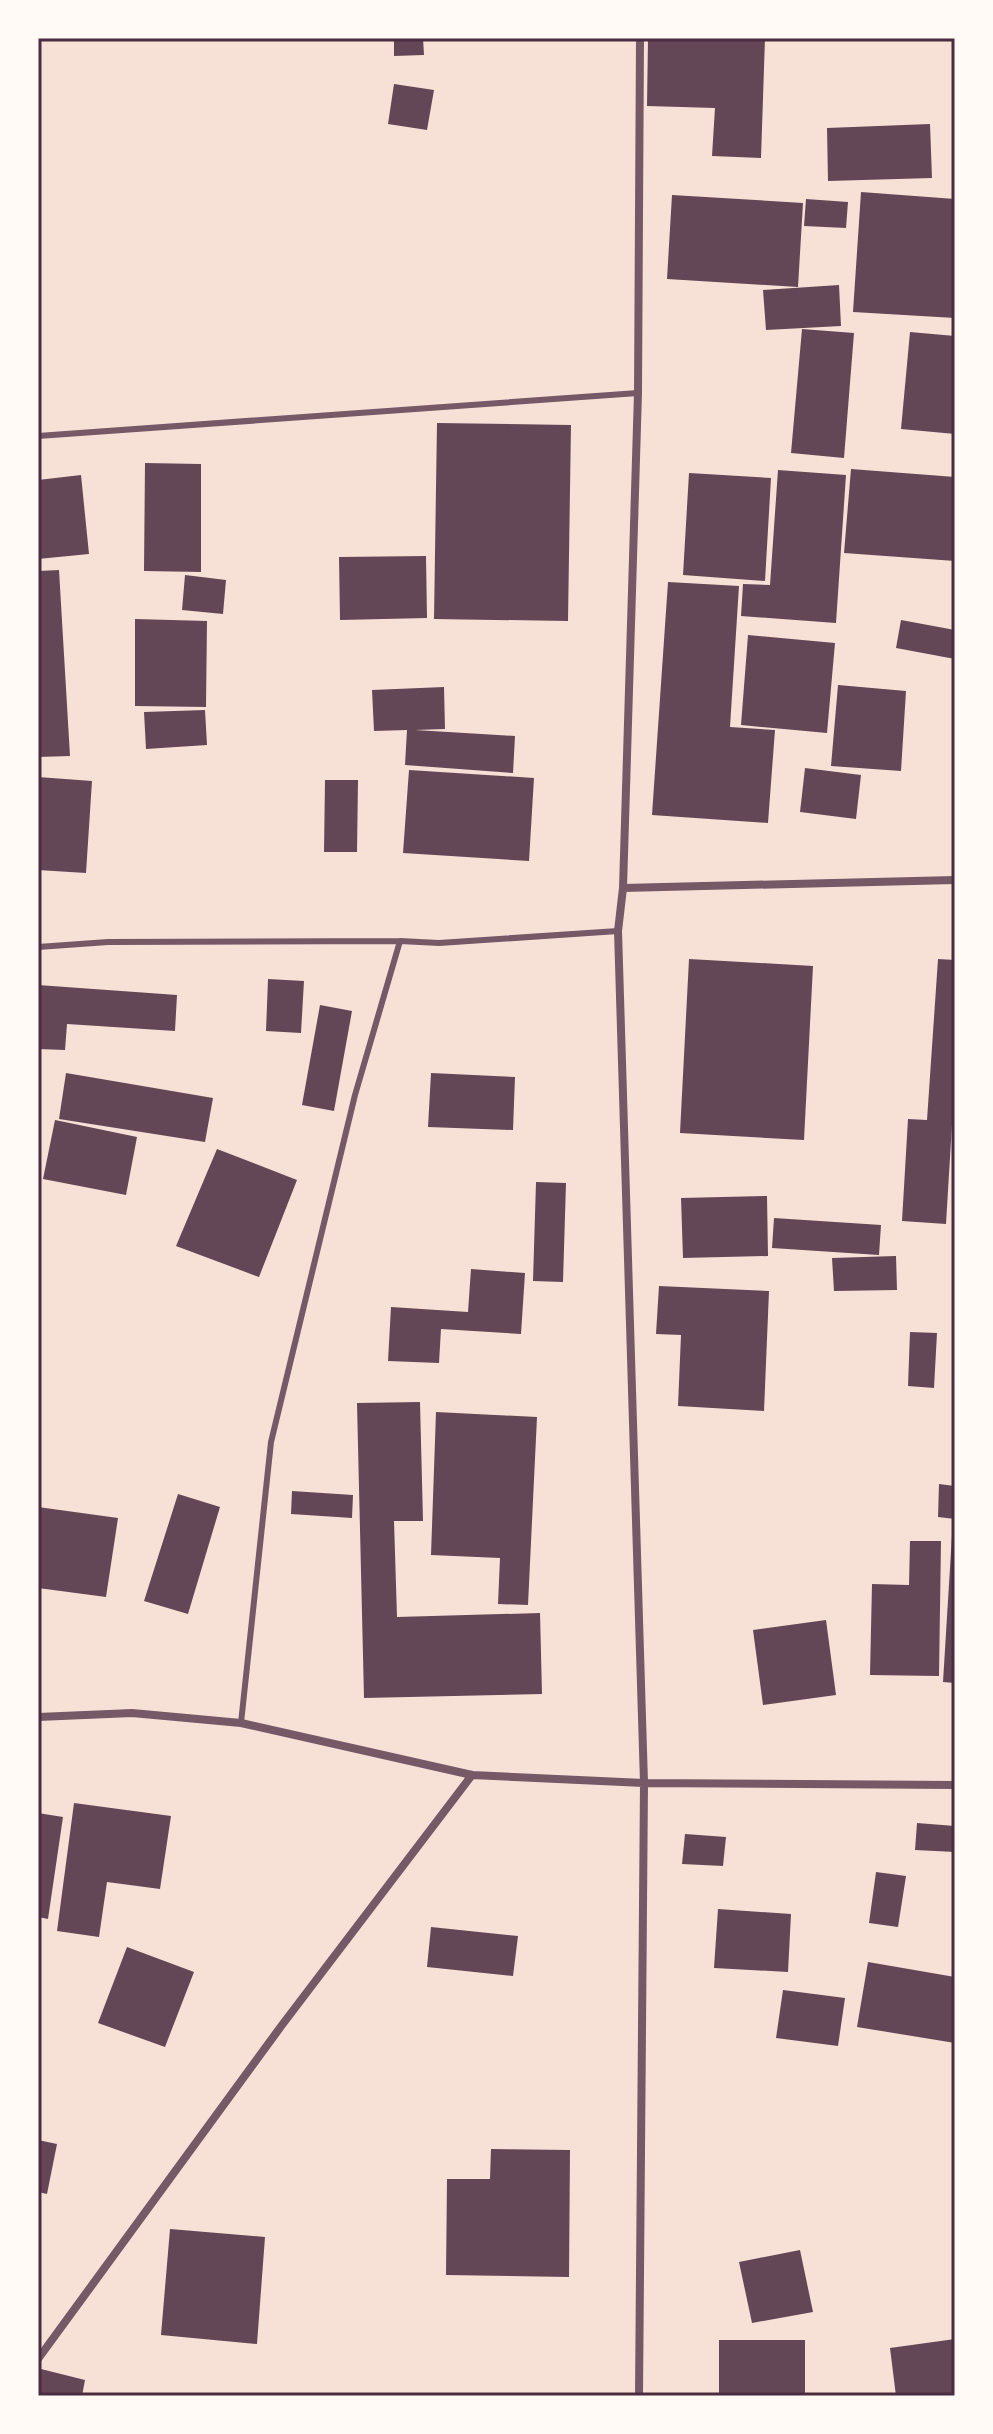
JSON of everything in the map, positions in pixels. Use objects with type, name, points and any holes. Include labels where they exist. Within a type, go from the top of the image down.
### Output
[{"type":"street","points":[[639,2396],[644,1783],[618,931],[623,888],[638,393],[640,38]]},
{"type":"street","points":[[623,888],[955,880]]},
{"type":"street","points":[[38,1717],[132,1713],[241,1723],[472,1775],[644,1783],[955,1785]]},
{"type":"street","points":[[38,2359],[282,2025],[472,1775]]},
{"type":"lane","points":[[38,436],[638,393]]},
{"type":"lane","points":[[38,947],[108,942],[439,943],[618,931]]},
{"type":"lane","points":[[241,1723],[271,1442],[355,1095],[400,941]]},
{"type":"building","points":[[394,38],[423,38],[424,55],[394,56]]},
{"type":"building","points":[[648,38],[765,38],[761,158],[712,156],[715,108],[647,106]]},
{"type":"building","points":[[394,84],[434,90],[427,130],[388,124]]},
{"type":"building","points":[[930,124],[932,178],[828,181],[827,128]]},
{"type":"building","points":[[861,192],[955,199],[955,318],[853,312]]},
{"type":"building","points":[[672,195],[803,203],[798,287],[667,279]]},
{"type":"building","points":[[806,199],[848,202],[846,228],[804,226]]},
{"type":"building","points":[[839,285],[841,326],[766,330],[763,290]]},
{"type":"building","points":[[802,329],[854,333],[844,458],[791,453]]},
{"type":"building","points":[[910,332],[955,336],[955,434],[901,429]]},
{"type":"building","points":[[437,423],[571,425],[568,621],[434,619]]},
{"type":"building","points":[[145,463],[201,464],[201,572],[144,571]]},
{"type":"building","points":[[851,469],[955,477],[955,561],[844,553]]},
{"type":"building","points":[[778,470],[846,475],[836,623],[741,616],[743,584],[770,585]]},
{"type":"building","points":[[689,473],[771,478],[765,581],[683,575]]},
{"type":"building","points":[[81,475],[89,554],[38,559],[38,480]]},
{"type":"building","points":[[426,556],[427,618],[340,620],[339,557]]},
{"type":"building","points":[[59,570],[70,756],[38,757],[38,571]]},
{"type":"building","points":[[185,575],[226,580],[223,614],[182,610]]},
{"type":"building","points":[[668,582],[739,586],[730,727],[775,730],[768,823],[652,815]]},
{"type":"building","points":[[135,619],[207,621],[206,707],[135,706]]},
{"type":"building","points":[[901,620],[955,630],[955,659],[896,648]]},
{"type":"building","points":[[748,635],[835,643],[827,733],[741,725]]},
{"type":"building","points":[[838,685],[906,691],[901,771],[831,766]]},
{"type":"building","points":[[444,687],[445,729],[415,730],[515,736],[513,773],[405,765],[407,730],[374,731],[372,690]]},
{"type":"building","points":[[205,710],[207,745],[146,749],[144,712]]},
{"type":"building","points":[[805,768],[861,775],[856,819],[800,812]]},
{"type":"building","points":[[409,770],[534,778],[529,861],[403,853]]},
{"type":"building","points":[[38,777],[92,781],[86,873],[38,870]]},
{"type":"building","points":[[325,780],[358,780],[357,852],[324,852]]},
{"type":"building","points":[[689,959],[813,966],[804,1140],[680,1133]]},
{"type":"building","points":[[938,959],[955,960],[955,1074],[946,1224],[902,1221],[908,1119],[927,1120]]},
{"type":"building","points":[[268,979],[304,981],[301,1033],[266,1031]]},
{"type":"building","points":[[38,985],[177,995],[175,1031],[67,1024],[65,1050],[38,1049]]},
{"type":"building","points":[[320,1005],[352,1011],[334,1111],[302,1105]]},
{"type":"building","points":[[66,1073],[213,1098],[205,1142],[59,1119]]},
{"type":"building","points":[[431,1073],[515,1077],[513,1130],[428,1127]]},
{"type":"building","points":[[55,1120],[137,1137],[126,1195],[43,1179]]},
{"type":"building","points":[[217,1149],[297,1180],[259,1277],[176,1246]]},
{"type":"building","points":[[536,1182],[566,1183],[563,1282],[533,1281]]},
{"type":"building","points":[[767,1196],[768,1256],[683,1258],[681,1198]]},
{"type":"building","points":[[774,1218],[881,1225],[879,1255],[772,1248]]},
{"type":"building","points":[[896,1256],[897,1290],[834,1291],[832,1258]]},
{"type":"building","points":[[471,1269],[525,1273],[521,1334],[441,1329],[439,1363],[388,1361],[391,1307],[468,1312]]},
{"type":"building","points":[[659,1286],[769,1291],[764,1411],[678,1406],[681,1335],[656,1334]]},
{"type":"building","points":[[910,1332],[937,1333],[934,1388],[908,1386]]},
{"type":"building","points":[[420,1402],[423,1521],[394,1521],[397,1617],[540,1613],[542,1694],[364,1698],[357,1403]]},
{"type":"building","points":[[436,1412],[537,1417],[528,1605],[498,1604],[500,1558],[431,1555]]},
{"type":"building","points":[[939,1484],[955,1486],[955,1519],[938,1517]]},
{"type":"building","points":[[292,1491],[353,1495],[352,1518],[291,1514]]},
{"type":"building","points":[[178,1494],[220,1507],[188,1614],[144,1601]]},
{"type":"building","points":[[38,1507],[118,1518],[106,1597],[38,1588]]},
{"type":"building","points":[[952,1535],[955,1535],[955,1683],[943,1682]]},
{"type":"building","points":[[910,1541],[941,1541],[939,1676],[870,1675],[872,1584],[909,1585]]},
{"type":"building","points":[[826,1620],[836,1695],[763,1705],[753,1630]]},
{"type":"building","points":[[74,1803],[171,1816],[160,1889],[107,1882],[99,1937],[57,1931]]},
{"type":"building","points":[[38,1813],[63,1817],[48,1919],[38,1917]]},
{"type":"building","points":[[917,1823],[955,1826],[955,1852],[915,1850]]},
{"type":"building","points":[[685,1834],[726,1837],[723,1866],[682,1864]]},
{"type":"building","points":[[876,1872],[906,1876],[898,1927],[869,1923]]},
{"type":"building","points":[[718,1909],[791,1914],[788,1972],[714,1968]]},
{"type":"building","points":[[431,1927],[518,1936],[513,1976],[427,1967]]},
{"type":"building","points":[[127,1947],[194,1972],[165,2047],[98,2023]]},
{"type":"building","points":[[868,1962],[955,1977],[955,2043],[857,2027]]},
{"type":"building","points":[[783,1990],[845,1998],[838,2046],[776,2038]]},
{"type":"building","points":[[38,2140],[57,2144],[47,2194],[38,2192]]},
{"type":"building","points":[[491,2149],[570,2150],[569,2277],[446,2275],[447,2179],[490,2179]]},
{"type":"building","points":[[170,2229],[265,2237],[257,2344],[161,2335]]},
{"type":"building","points":[[800,2250],[813,2312],[752,2323],[739,2262]]},
{"type":"building","points":[[955,2339],[955,2396],[896,2396],[890,2348]]},
{"type":"building","points":[[719,2340],[805,2340],[805,2396],[719,2396]]},
{"type":"building","points":[[41,2369],[85,2380],[82,2396],[38,2396]]}]
